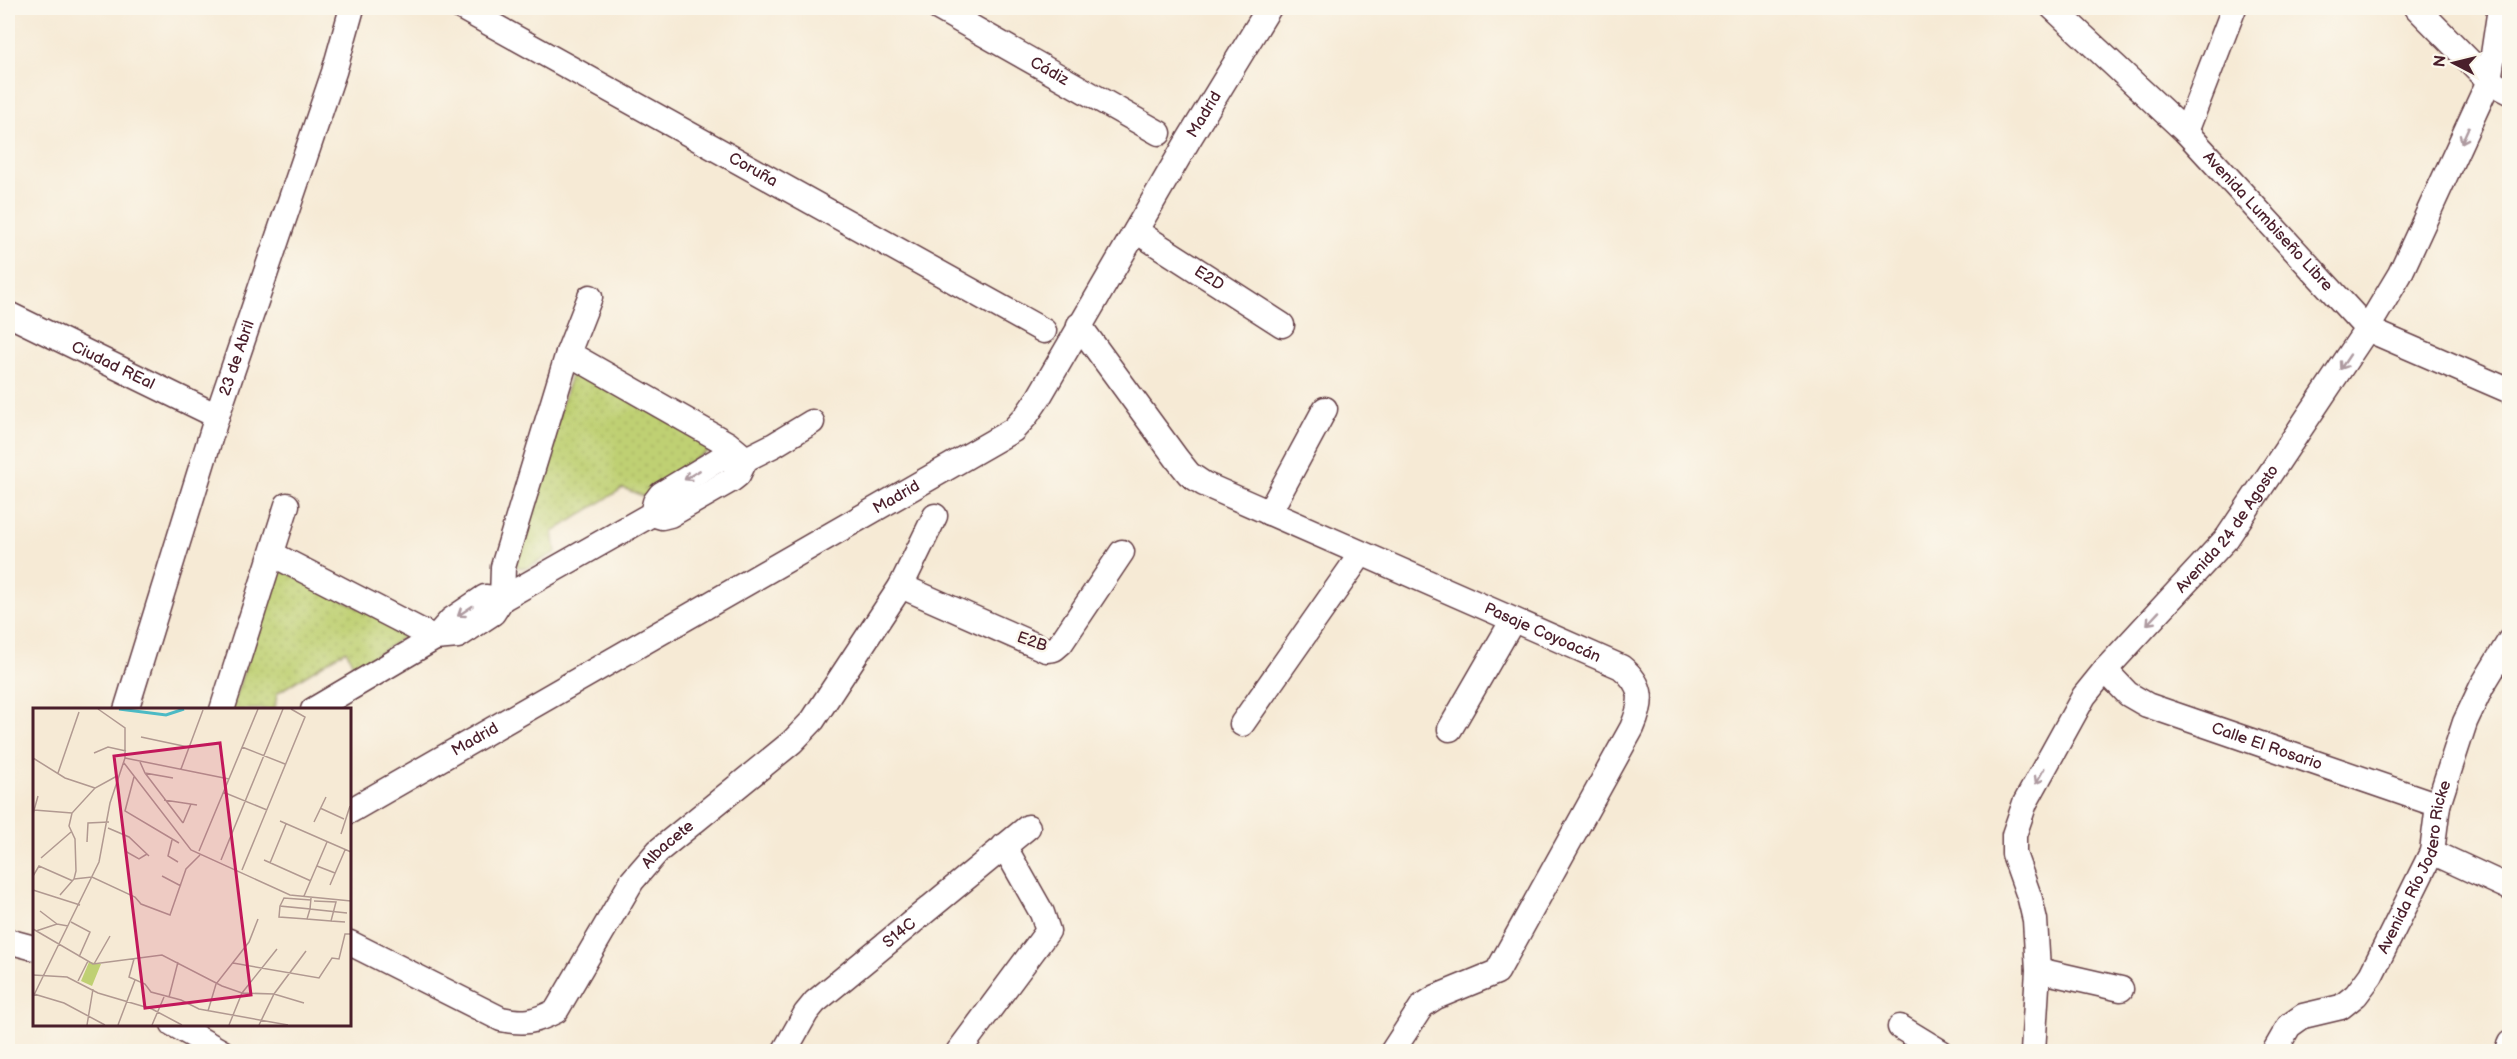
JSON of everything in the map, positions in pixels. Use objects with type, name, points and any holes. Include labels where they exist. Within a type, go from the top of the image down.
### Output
[{"type":"street","name":"23 de Abril","points":[[127,708],[217,416],[334,72],[352,8]]},
{"type":"street","name":"Coruña","points":[[462,8],[493,15],[1044,331]]},
{"type":"street","name":"Cádiz","points":[[938,8],[1159,133]]},
{"type":"street","name":"Madrid","points":[[351,810],[1012,430],[1026,416],[1269,8]]},
{"type":"street","name":"Avenida Lumbiseño Libre","points":[[2053,8],[2186,132],[2367,328],[2510,391]]},
{"type":"street","points":[[2186,132],[2234,8]]},
{"type":"street","points":[[2417,8],[2499,87]]},
{"type":"street","name":"Avenida 24 de Agosto","points":[[2033,1052],[2038,970],[2035,920],[2014,855],[2014,835],[2025,803],[2084,696],[2105,670],[2227,538],[2367,328],[2400,274],[2499,87],[2500,8]]},
{"type":"street","name":"E2D","points":[[1136,231],[1282,325]]},
{"type":"street","points":[[502,599],[503,567],[568,353],[590,297]]},
{"type":"street","name":"Ciudad REal","points":[[8,315],[217,416]]},
{"type":"street","name":"Pasaje Coyoacán","points":[[1080,325],[1190,474],[1204,484],[1621,667],[1636,681],[1640,694],[1639,711],[1497,972],[1436,997],[1422,1006],[1392,1052]]},
{"type":"street","points":[[568,353],[728,444],[746,459]]},
{"type":"street","points":[[1269,513],[1325,409]]},
{"type":"street","points":[[316,708],[435,638],[451,620],[484,597],[502,599],[652,514],[655,502],[661,494],[721,458],[746,459],[812,422]]},
{"type":"street","points":[[223,708],[287,505]]},
{"type":"street","name":"Albacete","points":[[351,944],[501,1019],[518,1023],[537,1021],[556,1011],[632,881],[658,850],[792,742],[813,720],[901,586],[935,516]]},
{"type":"street","name":"E2B","points":[[901,586],[1046,650],[1054,649],[1062,644],[1122,552]]},
{"type":"street","points":[[272,554],[435,638]]},
{"type":"street","points":[[1242,724],[1361,554]]},
{"type":"street","points":[[1450,729],[1514,620]]},
{"type":"street","name":"Avenida Río Jodero Ricke","points":[[2274,1052],[2289,1026],[2302,1016],[2341,1007],[2356,995],[2371,975],[2432,852],[2438,805],[2465,722],[2482,686],[2510,640]]},
{"type":"street","name":"Calle El Rosario","points":[[2105,670],[2128,694],[2147,705],[2438,805]]},
{"type":"street","name":"S14C","points":[[784,1052],[806,1013],[815,1002],[1028,827]]},
{"type":"street","points":[[958,1052],[1048,931],[1042,913],[1004,846]]},
{"type":"street","points":[[2432,852],[2510,888]]},
{"type":"street","points":[[8,941],[33,948]]},
{"type":"street","points":[[2038,970],[2121,988]]},
{"type":"street","points":[[176,1026],[200,1045],[222,1052]]},
{"type":"street","points":[[1900,1027],[1941,1052]]},
{"type":"street","points":[[2506,1052],[2510,1043]]},
{"type":"green space","points":[[576,360],[728,440],[675,472],[648,498],[623,488],[553,532],[556,552],[527,568],[517,567],[514,557]]},
{"type":"green space","points":[[278,568],[410,633],[355,669],[346,650],[277,693],[275,708],[232,708]]}]
